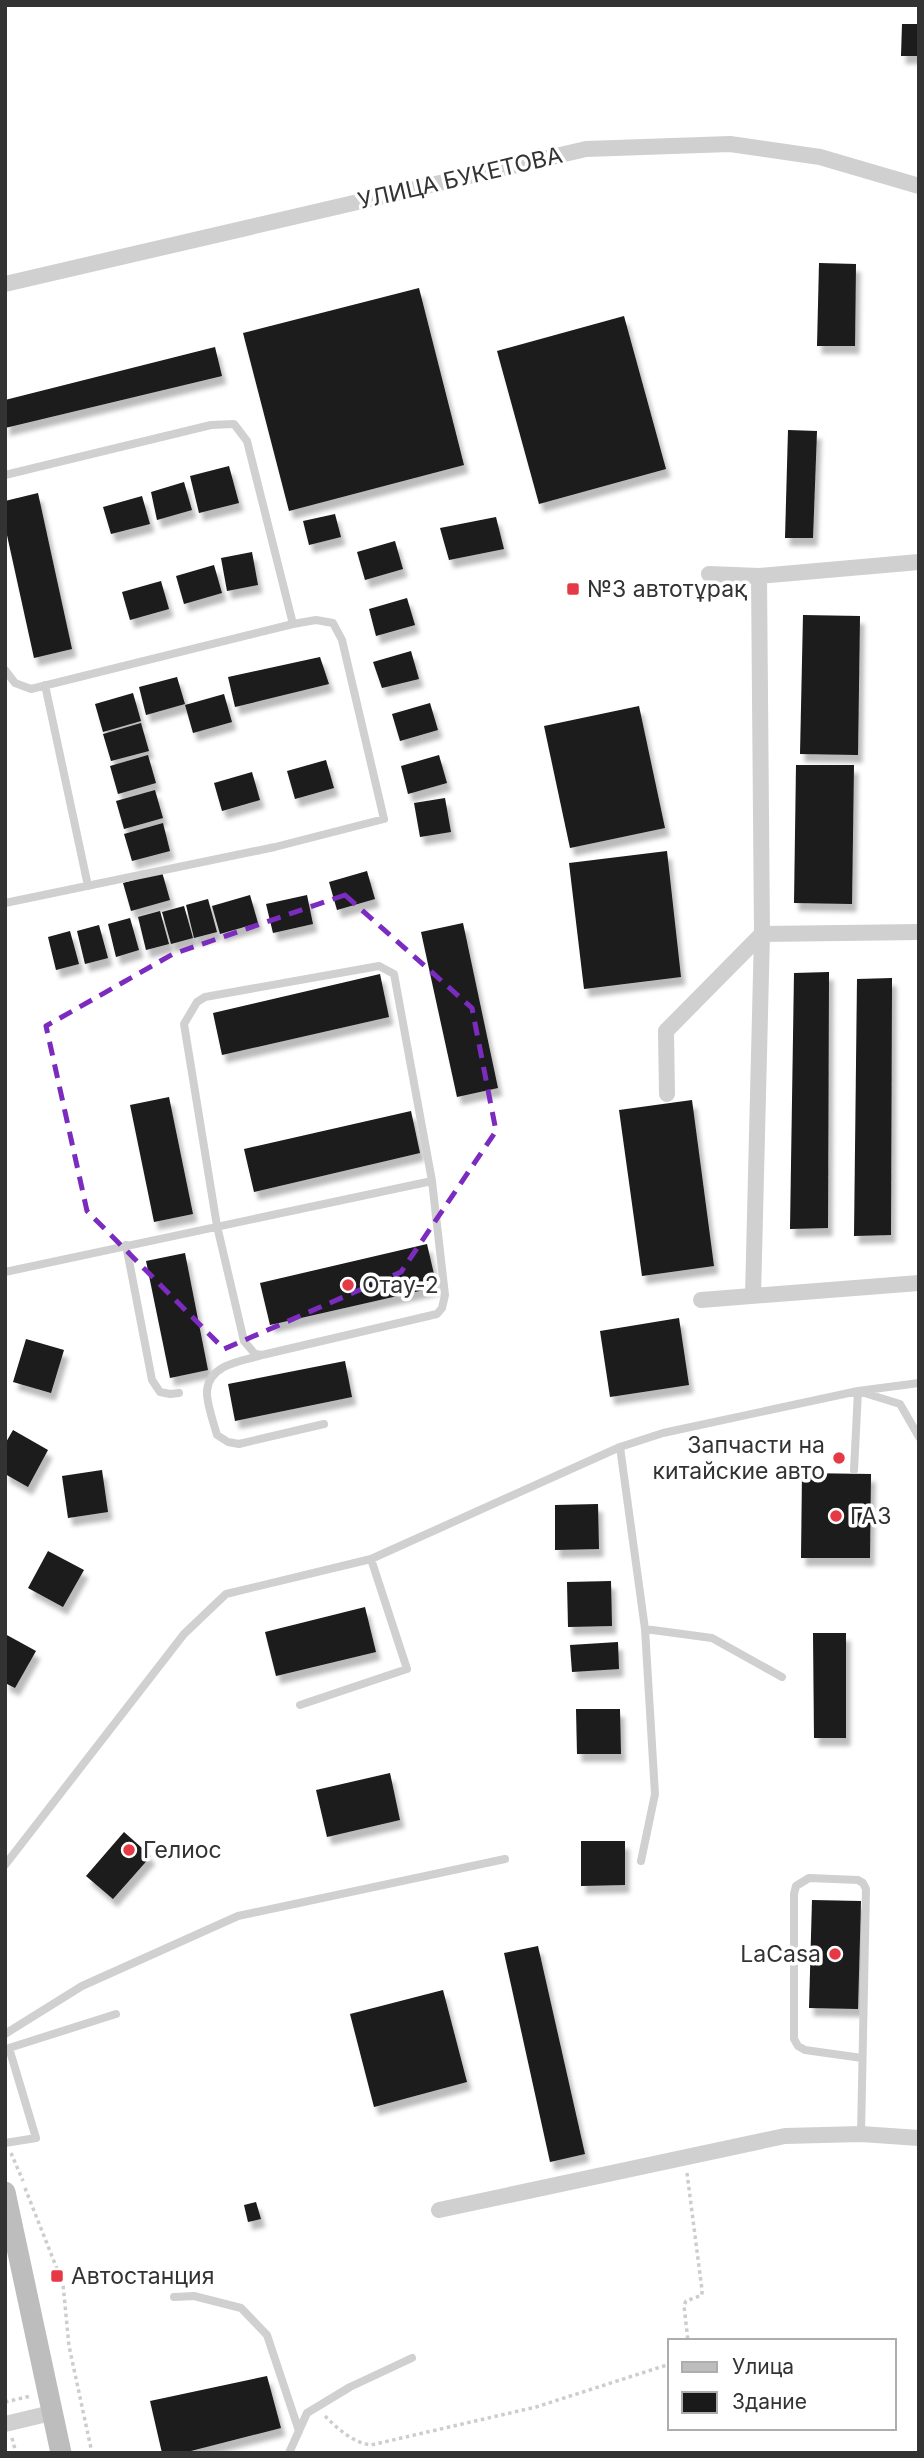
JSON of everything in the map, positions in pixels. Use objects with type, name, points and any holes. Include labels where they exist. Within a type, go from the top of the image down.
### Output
[{"type":"main road","points":[[5,2192],[61,2453]]},
{"type":"street","name":"УЛИЦА БУКЕТОВА","points":[[5,284],[586,149],[730,145],[820,157],[919,186]]},
{"type":"street","points":[[709,574],[759,576],[919,562]]},
{"type":"street","points":[[753,1296],[762,934],[759,576]]},
{"type":"street","points":[[667,1094],[666,1031],[762,934],[919,932]]},
{"type":"street","points":[[701,1300],[919,1283]]},
{"type":"street","points":[[439,2210],[785,2136],[861,2134],[919,2138]]},
{"type":"street","points":[[5,2424],[51,2413]]},
{"type":"lane","points":[[5,475],[211,425],[234,424],[247,441],[293,624]]},
{"type":"lane","points":[[5,670],[15,683],[31,689],[293,624],[317,620],[333,623],[342,640],[384,819],[275,847],[5,903]]},
{"type":"lane","points":[[45,685],[88,886]]},
{"type":"lane","points":[[262,1355],[255,1354],[244,1341],[217,1226],[184,1024],[197,1002],[205,997],[379,967],[394,974],[432,1181],[445,1295],[442,1308],[437,1314],[225,1365],[213,1378],[207,1391],[217,1435],[228,1443],[239,1444],[324,1424]]},
{"type":"lane","points":[[5,1272],[432,1181]]},
{"type":"lane","points":[[126,1245],[152,1380],[160,1392],[179,1393]]},
{"type":"lane","points":[[5,1864],[184,1634],[226,1594],[370,1559],[620,1447],[663,1433],[858,1391],[919,1383]]},
{"type":"lane","points":[[858,1391],[901,1404],[919,1437]]},
{"type":"lane","points":[[854,1469],[858,1391]]},
{"type":"lane","points":[[620,1447],[645,1629],[654,1794],[641,1861]]},
{"type":"lane","points":[[300,1705],[407,1669],[370,1559]]},
{"type":"lane","points":[[645,1629],[712,1639],[782,1677]]},
{"type":"lane","points":[[5,2034],[82,1986],[237,1916],[505,1859]]},
{"type":"lane","points":[[861,2134],[866,1889],[858,1880],[808,1878],[796,1886],[794,1894],[794,2039],[798,2046],[805,2050],[862,2058]]},
{"type":"lane","points":[[8,2146],[36,2137],[9,2048],[116,2014]]},
{"type":"lane","points":[[174,2297],[194,2296],[240,2308],[267,2335],[299,2431]]},
{"type":"lane","points":[[289,2453],[307,2413],[350,2387],[412,2358]]},
{"type":"path","points":[[8,2146],[64,2284],[69,2346],[92,2453]]},
{"type":"path","points":[[685,2157],[702,2290],[700,2296],[687,2301],[684,2306],[688,2339]]},
{"type":"path","points":[[316,2407],[348,2435],[360,2443],[371,2445],[536,2407],[668,2365]]},
{"type":"highlighted area","points":[[345,895],[472,1008],[496,1131],[401,1272],[224,1349],[87,1211],[46,1026],[173,954]]},
{"type":"building","points":[[902,24],[919,24],[919,56],[901,56]]},
{"type":"building","points":[[819,263],[856,264],[855,346],[817,346]]},
{"type":"building","points":[[419,288],[464,465],[289,511],[243,333]]},
{"type":"building","points":[[624,316],[666,469],[539,504],[497,351]]},
{"type":"building","points":[[215,347],[222,376],[5,428],[5,400]]},
{"type":"building","points":[[788,430],[817,431],[813,538],[785,538]]},
{"type":"building","points":[[229,466],[239,503],[199,513],[190,476]]},
{"type":"building","points":[[184,482],[192,510],[157,520],[151,492]]},
{"type":"building","points":[[38,493],[72,649],[34,658],[5,526],[5,501]]},
{"type":"building","points":[[142,496],[150,524],[111,534],[103,507]]},
{"type":"building","points":[[335,514],[341,537],[309,545],[303,521]]},
{"type":"building","points":[[496,517],[504,549],[449,560],[440,528]]},
{"type":"building","points":[[395,541],[403,569],[365,580],[357,552]]},
{"type":"building","points":[[252,552],[258,585],[227,591],[221,558]]},
{"type":"building","points":[[214,565],[222,593],[184,604],[176,576]]},
{"type":"building","points":[[161,581],[169,609],[130,620],[122,592]]},
{"type":"building","points":[[407,598],[415,625],[376,636],[369,609]]},
{"type":"building","points":[[803,615],[860,616],[858,755],[800,754]]},
{"type":"building","points":[[411,651],[419,679],[382,688],[373,662]]},
{"type":"building","points":[[320,657],[329,684],[235,707],[228,677]]},
{"type":"building","points":[[177,677],[185,704],[146,715],[139,687]]},
{"type":"building","points":[[133,693],[141,721],[103,732],[95,704]]},
{"type":"building","points":[[224,694],[232,722],[193,733],[185,705]]},
{"type":"building","points":[[430,703],[438,730],[400,741],[392,714]]},
{"type":"building","points":[[639,706],[665,828],[570,848],[544,726]]},
{"type":"building","points":[[141,723],[149,751],[111,761],[103,734]]},
{"type":"building","points":[[148,755],[156,783],[118,794],[110,766]]},
{"type":"building","points":[[439,755],[447,783],[408,794],[401,766]]},
{"type":"building","points":[[326,760],[334,788],[295,799],[287,771]]},
{"type":"building","points":[[796,765],[854,765],[852,904],[794,903]]},
{"type":"building","points":[[252,772],[260,800],[222,811],[214,783]]},
{"type":"building","points":[[155,790],[163,818],[124,829],[116,801]]},
{"type":"building","points":[[445,798],[451,832],[420,837],[414,803]]},
{"type":"building","points":[[163,823],[170,851],[132,861],[124,834]]},
{"type":"building","points":[[667,851],[681,977],[584,989],[569,863]]},
{"type":"building","points":[[367,871],[375,899],[337,910],[329,882]]},
{"type":"building","points":[[162,872],[170,900],[131,911],[123,883]]},
{"type":"building","points":[[250,895],[258,923],[220,934],[212,906]]},
{"type":"building","points":[[307,895],[313,924],[273,933],[266,904]]},
{"type":"building","points":[[208,899],[217,932],[194,938],[186,905]]},
{"type":"building","points":[[184,906],[193,938],[171,944],[162,912]]},
{"type":"building","points":[[160,911],[169,944],[146,950],[138,917]]},
{"type":"building","points":[[130,918],[139,950],[116,957],[108,924]]},
{"type":"building","points":[[463,923],[498,1088],[457,1097],[421,932]]},
{"type":"building","points":[[99,925],[108,958],[85,964],[77,931]]},
{"type":"building","points":[[70,931],[79,964],[56,970],[48,937]]},
{"type":"building","points":[[829,972],[828,1228],[790,1229],[794,973]]},
{"type":"building","points":[[380,974],[389,1017],[222,1055],[213,1013]]},
{"type":"building","points":[[892,978],[891,1235],[854,1236],[857,979]]},
{"type":"building","points":[[169,1097],[193,1214],[154,1222],[130,1105]]},
{"type":"building","points":[[692,1100],[714,1266],[642,1276],[619,1110]]},
{"type":"building","points":[[411,1111],[420,1153],[254,1192],[244,1149]]},
{"type":"building","name":"Отау-2","points":[[427,1244],[437,1287],[270,1325],[260,1283]]},
{"type":"building","points":[[185,1253],[208,1370],[170,1378],[146,1261]]},
{"type":"building","points":[[679,1318],[689,1385],[610,1397],[600,1331]]},
{"type":"building","points":[[26,1339],[64,1350],[51,1393],[13,1382]]},
{"type":"building","name":"Отау-2","points":[[345,1361],[352,1397],[235,1421],[228,1384]]},
{"type":"building","points":[[13,1430],[48,1450],[28,1487],[5,1474],[5,1444]]},
{"type":"building","points":[[102,1470],[108,1512],[68,1518],[62,1476]]},
{"type":"building","name":"ГАЗ","points":[[802,1473],[871,1474],[870,1558],[801,1558]]},
{"type":"building","points":[[598,1504],[599,1549],[555,1550],[555,1505]]},
{"type":"building","points":[[48,1551],[84,1570],[63,1607],[28,1588]]},
{"type":"building","points":[[611,1581],[612,1626],[568,1627],[567,1582]]},
{"type":"building","points":[[365,1607],[376,1652],[276,1676],[265,1632]]},
{"type":"building","points":[[813,1633],[846,1633],[846,1738],[814,1738]]},
{"type":"building","points":[[5,1634],[36,1651],[15,1688],[5,1683]]},
{"type":"building","points":[[618,1642],[619,1669],[572,1672],[570,1645]]},
{"type":"building","points":[[576,1709],[620,1709],[621,1754],[577,1754]]},
{"type":"building","points":[[390,1773],[400,1820],[327,1837],[316,1790]]},
{"type":"building","points":[[124,1832],[151,1856],[113,1899],[86,1876]]},
{"type":"building","points":[[581,1841],[625,1841],[625,1885],[581,1886]]},
{"type":"building","name":"LaCasa","points":[[812,1900],[861,1901],[858,2009],[809,2008]]},
{"type":"building","points":[[538,1946],[585,2154],[550,2162],[504,1953]]},
{"type":"building","points":[[443,1990],[467,2082],[374,2107],[350,2014]]},
{"type":"building","points":[[256,2202],[261,2219],[248,2222],[244,2205]]},
{"type":"building","points":[[267,2376],[281,2428],[183,2453],[162,2453],[150,2401]]},
{"type":"place","name":"№3 автотұрақ","points":[[573,589]]},
{"type":"place","name":"Отау-2","points":[[348,1285]]},
{"type":"place","name":"Запчасти на китайские авто","points":[[839,1458]]},
{"type":"place","name":"ГАЗ","points":[[836,1516]]},
{"type":"place","name":"Гелиос","points":[[129,1850]]},
{"type":"place","name":"LaCasa","points":[[835,1954]]},
{"type":"place","name":"Автостанция","points":[[57,2276]]}]
